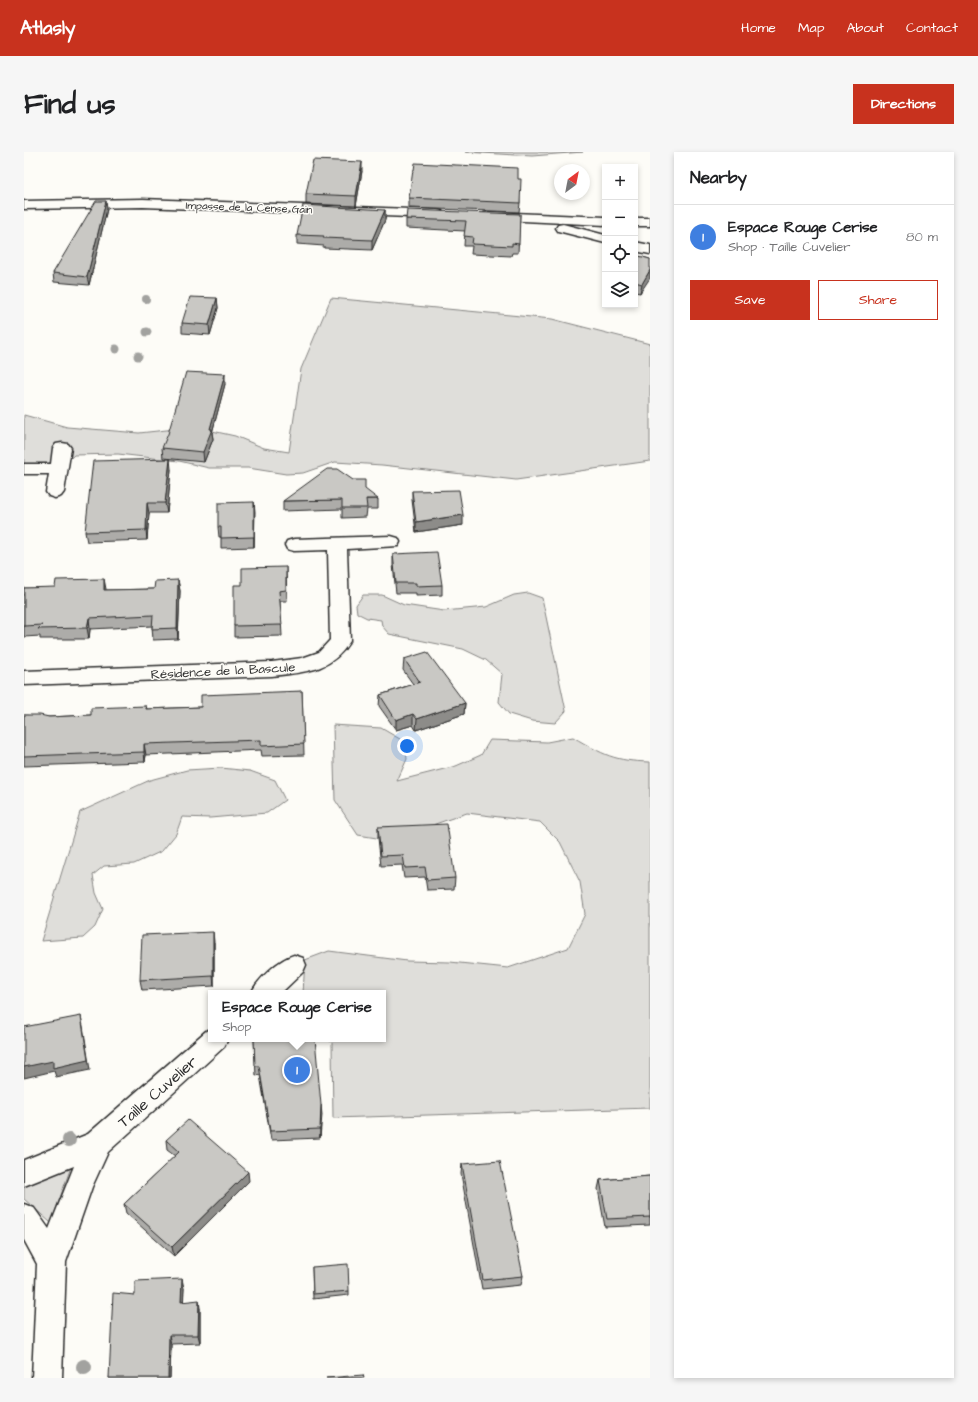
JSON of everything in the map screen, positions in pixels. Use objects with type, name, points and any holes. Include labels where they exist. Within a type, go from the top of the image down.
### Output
[{"type":"street","name":"Impasse de la Cense Gain","points":[[24,205],[143,203],[448,214]]},
{"type":"street","points":[[477,216],[602,221]]},
{"type":"street","points":[[521,217],[602,238]]},
{"type":"street","points":[[638,222],[650,222]]},
{"type":"street","points":[[638,247],[650,250]]},
{"type":"street","points":[[55,492],[62,448]]},
{"type":"street","points":[[24,469],[59,469]]},
{"type":"street","points":[[294,545],[391,542]]},
{"type":"street","name":"Résidence de la Bascule","points":[[24,678],[272,669],[305,665],[326,656],[340,641],[337,544]]},
{"type":"street","points":[[267,990],[294,965]]},
{"type":"street","name":"Taille Cuvelier","points":[[24,1173],[98,1143],[212,1042]]},
{"type":"street","name":"Taille Cuvelier","points":[[47,1378],[52,1262],[78,1187],[98,1143]]},
{"type":"street","points":[[24,1217],[38,1236],[52,1262]]},
{"type":"shaded area","points":[[465,152],[583,152],[532,156]]},
{"type":"shaded area","points":[[331,298],[552,319],[650,344],[650,461],[516,480],[382,465],[335,462],[303,473],[286,474],[248,468],[209,468],[179,461],[118,454],[74,455],[59,469],[24,469],[24,415],[67,427],[139,433],[194,427],[235,436],[264,448],[289,452],[301,369]]},
{"type":"shaded area","points":[[528,593],[542,598],[566,711],[555,723],[532,721],[509,714],[499,702],[502,674],[486,660],[463,649],[389,634],[382,626],[381,620],[367,618],[357,613],[356,605],[363,595],[382,595],[404,605],[444,611],[486,607],[514,595]]},
{"type":"shaded area","points":[[333,725],[381,728],[405,742],[407,759],[397,781],[456,766],[481,755],[490,740],[547,742],[573,737],[601,753],[610,756],[627,760],[650,762],[650,1108],[333,1118],[331,1042],[386,1042],[386,990],[303,990],[305,960],[329,951],[407,961],[450,962],[508,968],[568,948],[585,914],[580,882],[560,842],[540,822],[467,813],[389,840],[358,835],[335,800]]},
{"type":"shaded area","points":[[221,768],[250,771],[275,780],[285,800],[267,813],[210,818],[182,817],[176,834],[162,851],[134,864],[104,866],[93,875],[96,893],[103,909],[95,927],[83,938],[41,941],[80,812],[150,780],[187,770]]},
{"type":"shaded area","points":[[71,1167],[51,1223],[24,1199],[24,1182]]},
{"type":"building","points":[[313,160],[362,162],[356,196],[306,194]]},
{"type":"building","points":[[415,163],[518,168],[518,179],[521,179],[520,203],[409,198]]},
{"type":"building","points":[[96,201],[106,201],[87,277],[53,273]]},
{"type":"building","points":[[303,205],[385,210],[372,240],[323,238],[324,236],[297,235]]},
{"type":"building","points":[[407,210],[520,214],[519,244],[512,243],[512,246],[472,244],[473,237],[464,236],[466,221],[406,219]]},
{"type":"building","points":[[638,256],[650,259],[650,270],[642,284],[638,283]]},
{"type":"building","points":[[190,297],[217,298],[209,325],[182,323]]},
{"type":"building","points":[[186,372],[225,374],[210,429],[212,429],[203,452],[162,448],[168,434]]},
{"type":"building","points":[[170,459],[165,503],[147,503],[146,530],[85,532],[93,461]]},
{"type":"building","points":[[327,469],[337,469],[353,480],[365,480],[365,489],[378,499],[366,499],[367,508],[342,508],[342,500],[283,501]]},
{"type":"building","points":[[459,490],[463,515],[416,522],[412,491]]},
{"type":"building","points":[[254,502],[254,537],[221,538],[221,527],[218,527],[218,503]]},
{"type":"building","points":[[437,552],[442,585],[416,586],[416,583],[396,583],[393,554]]},
{"type":"building","points":[[286,567],[286,590],[279,591],[282,625],[234,626],[234,585],[242,585],[242,568]]},
{"type":"building","points":[[104,579],[104,590],[154,589],[155,581],[178,580],[177,628],[152,629],[153,615],[89,618],[87,628],[38,629],[42,625],[24,626],[24,588],[55,587],[56,580]]},
{"type":"building","points":[[427,652],[465,703],[417,719],[413,714],[396,720],[380,695],[420,682],[404,659]]},
{"type":"building","points":[[302,691],[304,744],[261,746],[261,740],[144,744],[144,752],[24,756],[24,715],[40,715],[49,717],[91,715],[91,708],[146,706],[146,709],[201,707],[201,695]]},
{"type":"building","points":[[447,824],[455,878],[427,880],[425,867],[405,868],[403,855],[381,856],[378,827]]},
{"type":"building","points":[[213,932],[213,976],[140,980],[142,935]]},
{"type":"building","points":[[81,1016],[88,1060],[53,1068],[53,1061],[24,1067],[24,1027]]},
{"type":"building","points":[[254,1042],[315,1042],[321,1105],[320,1129],[270,1131],[259,1066],[255,1066]]},
{"type":"building","points":[[188,1120],[248,1172],[172,1247],[124,1204],[179,1152],[166,1140]]},
{"type":"building","points":[[500,1161],[523,1276],[483,1280],[462,1164]]},
{"type":"building","points":[[650,1176],[650,1217],[607,1219],[600,1180]]},
{"type":"building","points":[[348,1264],[349,1291],[313,1294],[312,1267]]},
{"type":"building","points":[[182,1279],[181,1302],[199,1300],[198,1335],[169,1335],[168,1378],[109,1378],[113,1293],[135,1295],[135,1281]]},
{"type":"building","points":[[363,1375],[364,1378],[326,1378]]},
{"type":"place","name":"Espace Rouge Cerise","points":[[297,1070]]}]
